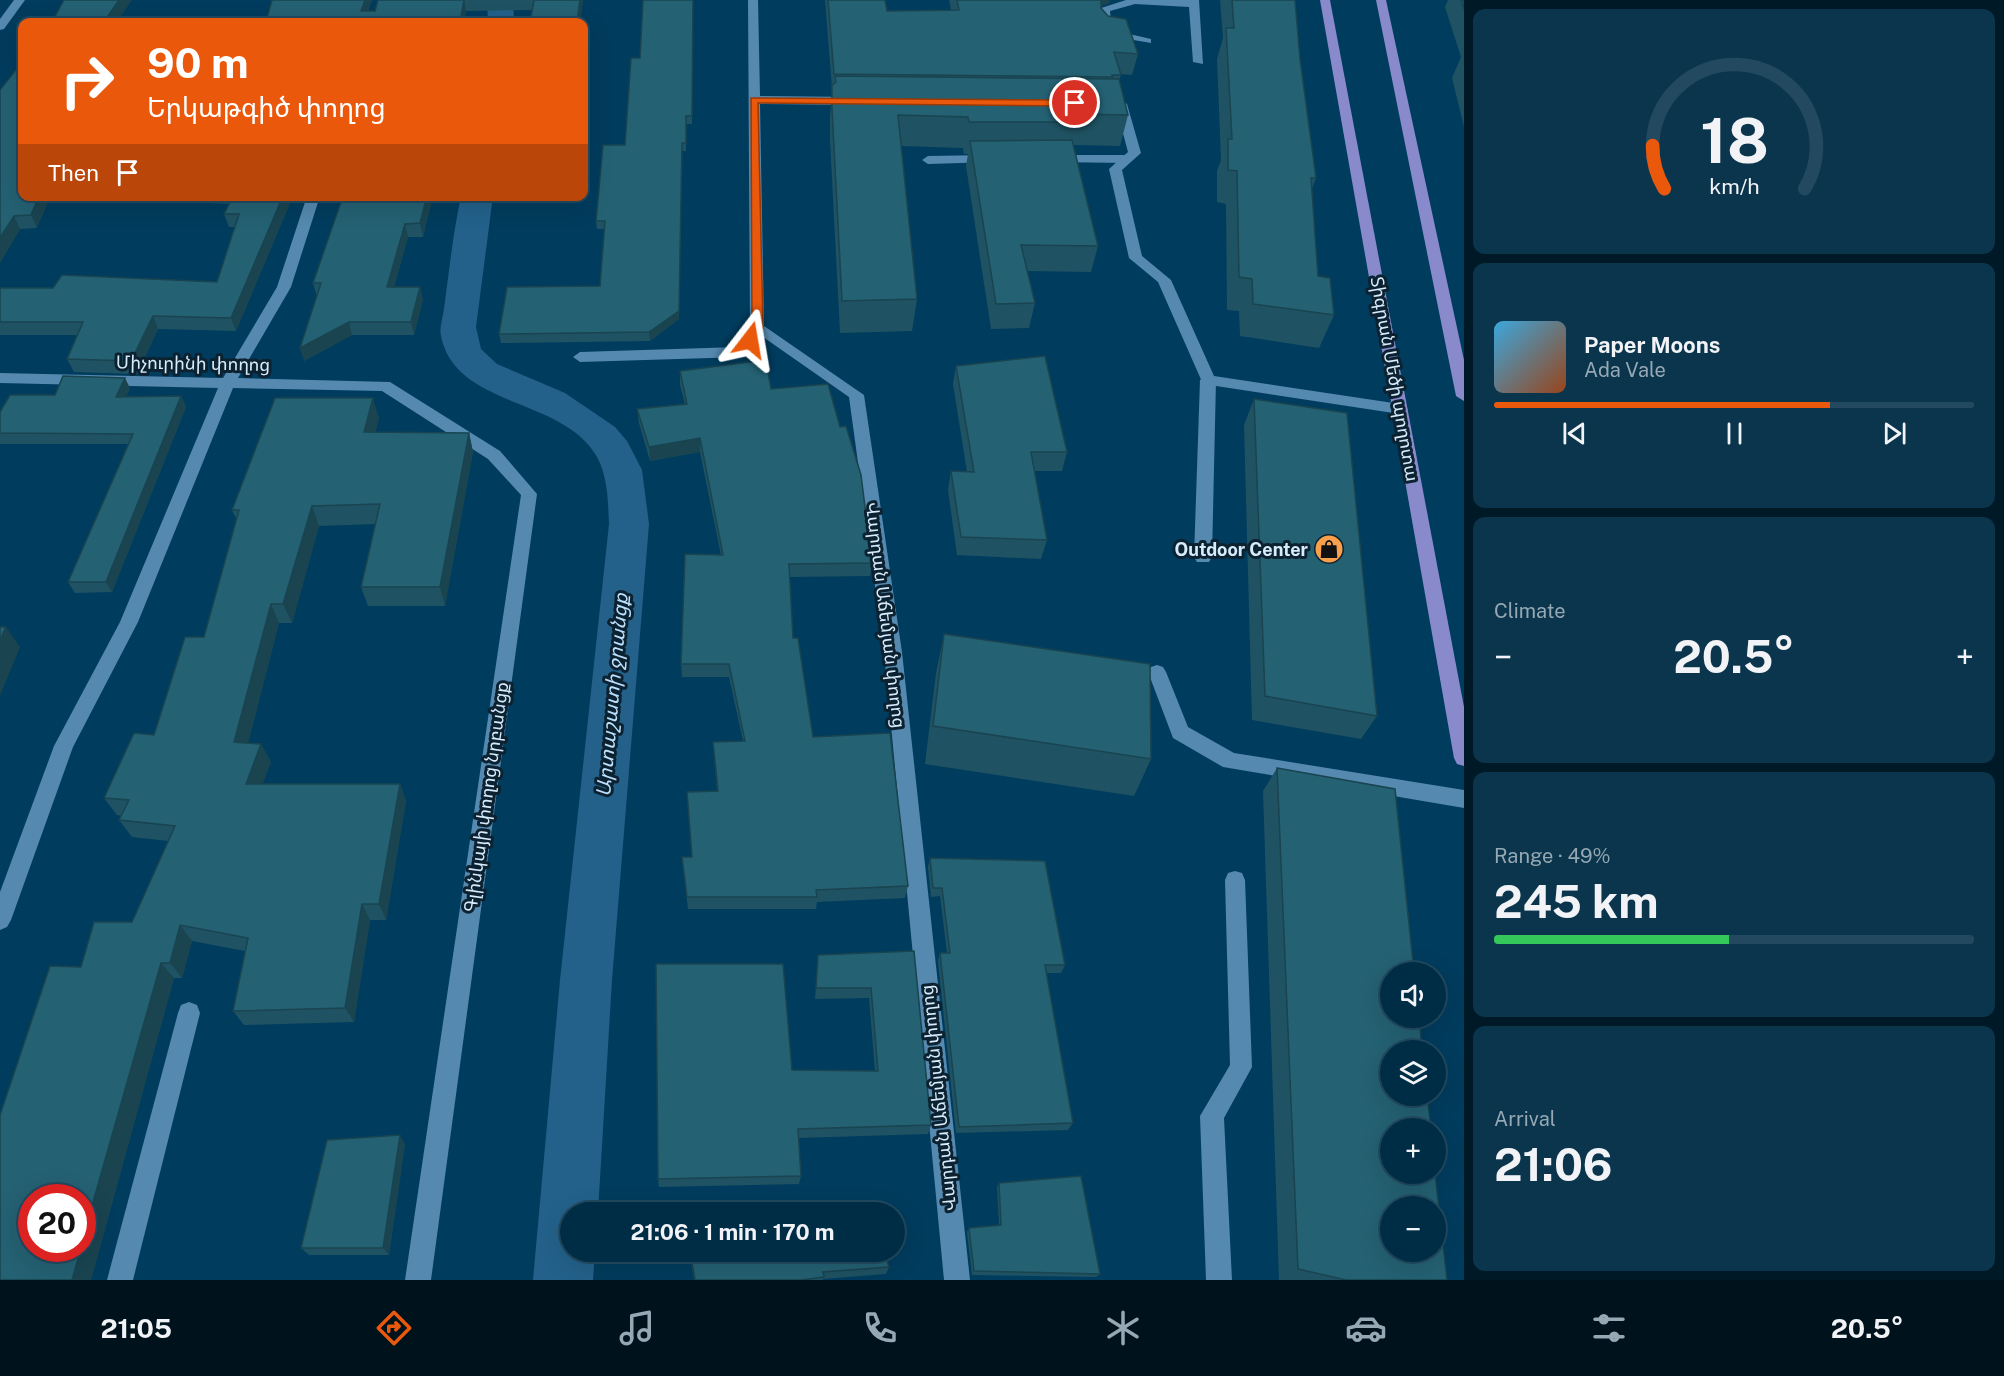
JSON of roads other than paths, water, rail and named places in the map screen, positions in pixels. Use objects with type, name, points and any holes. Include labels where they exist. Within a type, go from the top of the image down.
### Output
[{"type":"main road","name":"Տիգրան Մեծի պողոտա","points":[[1325,0],[1464,758]]},
{"type":"main road","points":[[1380,0],[1464,396]]},
{"type":"street","points":[[0,27],[21,0]]},
{"type":"street","points":[[580,357],[743,352],[758,328],[753,0]]},
{"type":"street","points":[[1147,41],[1108,33],[1105,29],[1104,9],[1135,1],[1194,2],[1199,62]]},
{"type":"street","points":[[754,100],[872,101]]},
{"type":"street","points":[[1115,104],[1135,153],[1115,169],[1136,258],[1164,280],[1208,380],[1203,556]]},
{"type":"street","points":[[928,160],[998,159]]},
{"type":"street","points":[[1045,159],[1127,159]]},
{"type":"street","points":[[0,920],[64,746],[129,622],[227,384],[284,287],[312,201]]},
{"type":"street","name":"Վարդան Աճեմյան փողոց","points":[[758,328],[856,395],[892,652],[957,1280]]},
{"type":"street","name":"Միչուրինի փողոց","points":[[0,378],[385,386]]},
{"type":"street","points":[[1208,380],[1400,409]]},
{"type":"street","name":"Գլինկայի փողոց նրբանցք","points":[[385,386],[494,455],[529,495],[418,1280]]},
{"type":"street","points":[[1156,672],[1180,732],[1230,760],[1464,799]]},
{"type":"street","points":[[1219,1280],[1212,1116],[1241,1067],[1235,880]]},
{"type":"street","points":[[120,1280],[189,1013]]},
{"type":"waterway","name":"Արտաշատի ջրանցք","points":[[500,0],[501,18]]},
{"type":"waterway","name":"Արտաշատի ջրանցք","points":[[476,201],[458,327],[464,351],[473,363],[497,380],[552,402],[595,430],[607,442],[618,460],[625,481],[628,503],[629,524],[586,980],[563,1280]]},
{"type":"place","name":"Outdoor Center","points":[[1329,549]]}]
